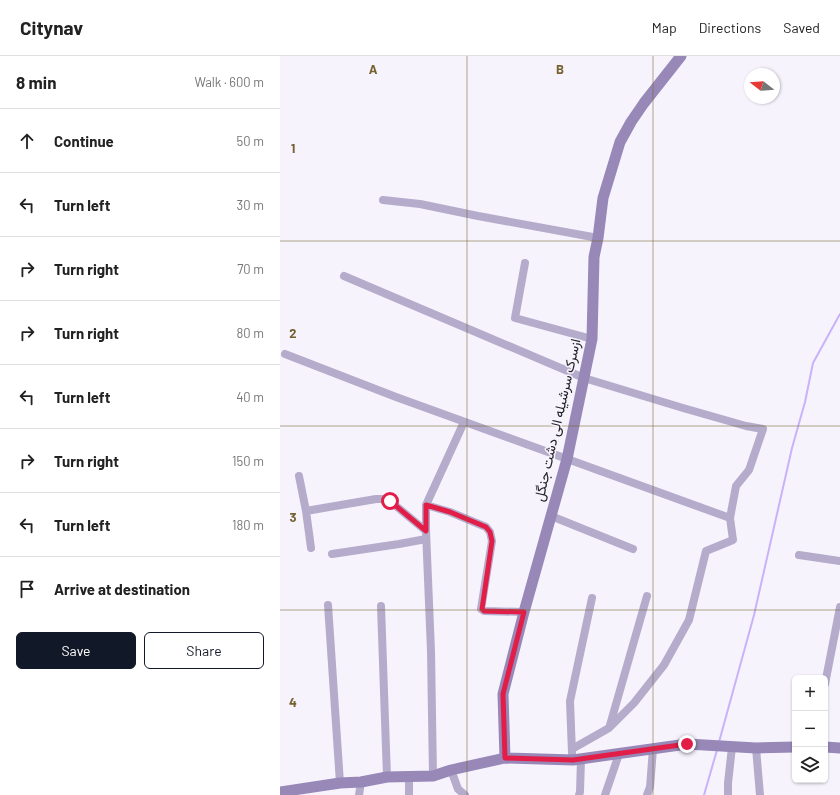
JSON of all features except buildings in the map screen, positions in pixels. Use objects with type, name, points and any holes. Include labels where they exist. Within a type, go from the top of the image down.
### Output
[{"type":"street","name":"ازسرک سرشیله الی دشت جنگل","points":[[505,758],[503,694],[524,612],[567,459],[592,339],[594,258],[603,198],[620,142],[630,122],[681,56]]},
{"type":"street","points":[[383,200],[420,204],[598,238]]},
{"type":"street","points":[[525,263],[515,318],[592,339]]},
{"type":"street","points":[[344,276],[584,378],[682,408],[746,426],[763,429],[749,470],[736,486],[730,518],[733,540],[706,551],[689,620],[664,665],[634,703],[609,728],[575,756]]},
{"type":"street","points":[[285,354],[388,394],[730,518]]},
{"type":"street","points":[[433,776],[431,651],[426,505],[464,422]]},
{"type":"street","points":[[299,476],[311,548]]},
{"type":"street","points":[[306,511],[376,499],[384,499],[390,501],[426,535]]},
{"type":"street","points":[[426,505],[450,512],[486,527],[490,532],[492,541],[482,610],[524,612]]},
{"type":"street","points":[[551,516],[633,549]]},
{"type":"street","points":[[332,554],[392,545],[426,535]]},
{"type":"street","points":[[799,555],[840,561]]},
{"type":"street","points":[[609,728],[647,596]]},
{"type":"street","points":[[579,795],[580,792],[570,701],[592,598]]},
{"type":"street","points":[[328,605],[340,783]]},
{"type":"street","points":[[381,606],[387,776]]},
{"type":"street","points":[[827,675],[840,607]]},
{"type":"street","points":[[280,792],[340,783],[361,782],[387,776],[433,776],[451,770],[505,758],[619,754],[687,744],[756,748],[792,747]]},
{"type":"street","points":[[728,795],[732,747]]},
{"type":"street","points":[[828,747],[840,748]]},
{"type":"street","points":[[756,748],[760,795]]},
{"type":"street","points":[[648,795],[653,749]]},
{"type":"street","points":[[605,795],[619,754]]},
{"type":"street","points":[[451,770],[458,789],[465,795]]},
{"type":"street","points":[[409,776],[409,795]]},
{"type":"street","points":[[359,795],[361,782]]},
{"type":"waterway","points":[[719,742],[754,615],[813,363],[840,314]]},
{"type":"waterway","points":[[704,795],[717,750]]},
{"type":"route","points":[[390,501],[426,531],[426,505],[450,512],[486,527],[490,532],[492,541],[482,609],[484,611],[524,612],[503,694],[505,758],[573,760],[687,744]]}]
